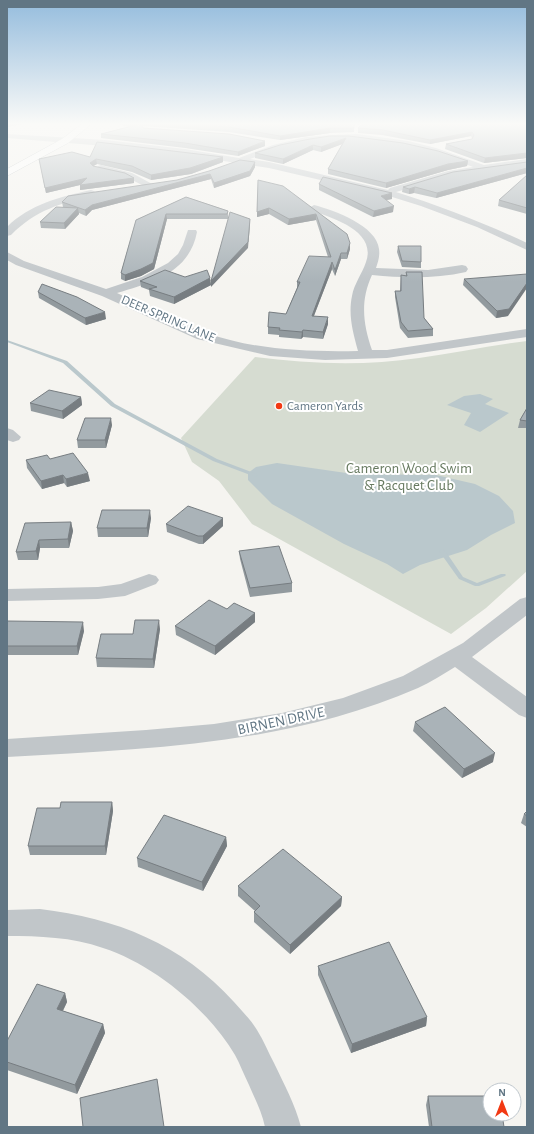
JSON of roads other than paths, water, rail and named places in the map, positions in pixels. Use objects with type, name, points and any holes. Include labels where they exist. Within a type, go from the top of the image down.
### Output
[{"type":"street","points":[[134,177],[154,185],[136,187]]},
{"type":"street","points":[[321,177],[385,193],[466,219],[527,247]]},
{"type":"street","points":[[385,193],[434,177]]},
{"type":"street","points":[[7,233],[26,215],[43,206],[71,197],[99,192]]},
{"type":"street","points":[[314,208],[344,219],[364,233],[373,245],[375,253],[369,271],[360,288],[356,311],[358,329],[366,355]]},
{"type":"street","points":[[106,293],[140,281],[171,266],[189,248],[192,240],[192,232]]},
{"type":"street","name":"DEER SPRING LANE","points":[[9,258],[106,293],[192,332],[224,342],[270,352],[325,356],[366,355],[414,351],[527,333]]},
{"type":"street","points":[[369,271],[437,274],[462,269]]},
{"type":"street","points":[[7,596],[98,593],[125,590],[149,580]]},
{"type":"street","name":"BIRNEN DRIVE","points":[[7,748],[181,738],[247,730],[337,709],[387,692],[434,671],[457,658],[496,632],[527,604]]},
{"type":"street","points":[[457,658],[527,709]]},
{"type":"street","points":[[7,923],[24,922],[68,925],[110,935],[153,954],[183,973],[218,1005],[247,1043],[280,1114],[283,1127]]},
{"type":"waterway","points":[[7,341],[65,362],[113,405],[215,460],[255,475]]},
{"type":"waterway","points":[[442,551],[461,578],[477,585],[503,575]]},
{"type":"place","name":"Cameron Yards","points":[[279,406]]},
{"type":"park label","name":"Cameron Wood Swim & Racquet Club","points":[[409,476]]}]
